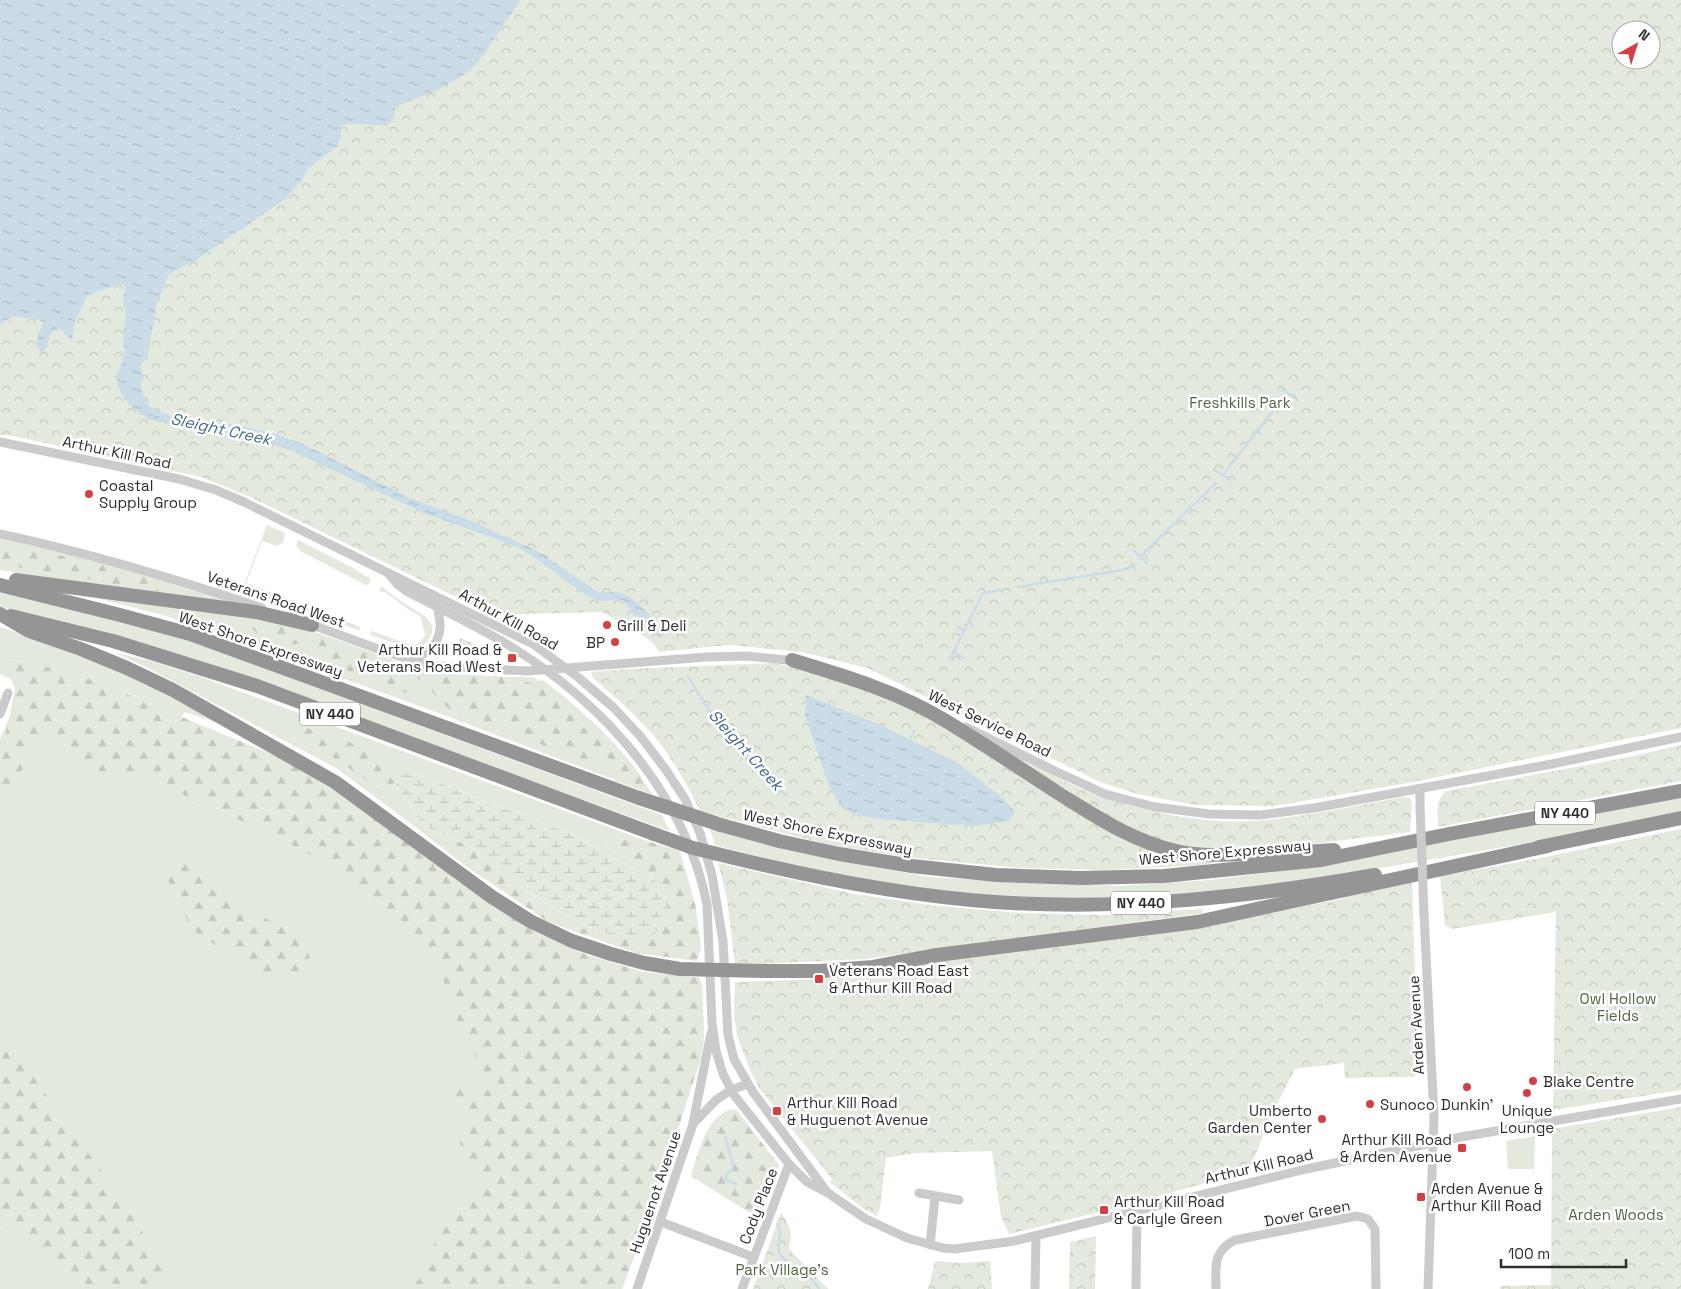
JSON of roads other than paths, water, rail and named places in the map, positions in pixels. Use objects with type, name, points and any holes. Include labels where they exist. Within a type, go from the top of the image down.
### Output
[{"type":"highway","points":[[0,578],[256,612],[312,625]]},
{"type":"highway","name":"West Shore Expressway","points":[[0,585],[111,612],[190,634],[639,798],[721,825],[779,841],[839,854],[912,866],[996,875],[1081,878],[1164,876],[1312,861],[1681,791]]},
{"type":"highway","points":[[0,613],[29,631],[81,649],[173,690],[308,766],[335,782],[492,897],[530,921],[572,941],[644,963],[680,969],[820,971],[873,966],[937,955],[1197,922],[1548,846]]},
{"type":"highway","name":"NY 440","points":[[0,613],[114,641],[257,686],[693,848],[836,882],[914,894],[995,902],[1082,904],[1167,902],[1248,895],[1548,846],[1681,818]]},
{"type":"highway","points":[[792,660],[864,682],[901,698],[945,720],[1118,830],[1146,842],[1177,851],[1214,855],[1290,853],[1358,848],[1449,834]]},
{"type":"street","name":"Arthur Kill Road","points":[[0,442],[179,479],[216,490],[296,526],[533,644],[566,668],[614,708],[641,737],[666,770],[684,800],[700,833],[712,875],[722,933],[718,970]]},
{"type":"street","name":"Veterans Road West","points":[[0,534],[141,570],[312,625],[428,665],[507,671],[546,669]]},
{"type":"street","name":"Arthur Kill Road","points":[[388,573],[396,584],[406,591],[508,645],[546,669],[578,696],[638,756],[662,790],[696,862],[707,904],[718,970]]},
{"type":"street","points":[[389,653],[413,657],[427,652],[437,642],[441,627],[438,608]]},
{"type":"street","name":"West Service Road","points":[[546,669],[707,657],[747,656],[792,660],[854,676],[892,691],[1097,790],[1155,807],[1210,814],[1260,815],[1314,808],[1681,737]]},
{"type":"street","points":[[0,714],[8,693]]},
{"type":"street","name":"Arden Avenue","points":[[1420,789],[1424,914],[1434,1083],[1428,1289]]},
{"type":"street","points":[[693,1124],[712,1023],[718,970]]},
{"type":"street","points":[[718,970],[728,1035],[734,1059],[748,1084],[828,1193]]},
{"type":"street","points":[[712,1023],[716,1051],[723,1074],[731,1090],[789,1164],[807,1182],[828,1193]]},
{"type":"street","name":"Huguenot Avenue","points":[[637,1289],[693,1124],[706,1109],[731,1090],[748,1084]]},
{"type":"street","name":"Arthur Kill Road","points":[[828,1193],[866,1219],[900,1235],[943,1248],[968,1248],[1036,1236],[1286,1173],[1433,1142],[1681,1099]]},
{"type":"street","name":"Cody Place","points":[[742,1289],[789,1164]]},
{"type":"street","points":[[919,1193],[958,1200]]},
{"type":"street","points":[[930,1244],[935,1196]]},
{"type":"street","points":[[1136,1289],[1137,1210]]},
{"type":"street","name":"Dover Green","points":[[1216,1289],[1216,1263],[1219,1254],[1228,1244],[1235,1240],[1357,1216],[1368,1219],[1375,1229],[1376,1289]]},
{"type":"street","name":"Cody Place","points":[[660,1222],[753,1257]]},
{"type":"street","points":[[1035,1289],[1036,1236]]},
{"type":"water","points":[[0,0],[521,0],[485,53],[470,71],[438,90],[395,107],[394,119],[386,126],[341,125],[341,137],[338,146],[309,168],[303,179],[286,199],[198,259],[169,274],[157,303],[147,360],[142,363],[141,371],[144,378],[141,382],[141,388],[149,406],[175,418],[222,423],[269,432],[301,443],[412,499],[469,520],[539,552],[598,592],[618,592],[631,598],[651,617],[665,635],[658,636],[622,601],[599,601],[581,592],[530,554],[510,544],[424,513],[292,451],[261,440],[150,420],[135,410],[124,398],[117,385],[117,376],[125,353],[123,340],[126,310],[123,305],[125,285],[122,284],[88,295],[75,322],[72,341],[59,328],[50,335],[47,348],[41,352],[38,349],[37,342],[38,334],[43,324],[39,319],[12,317],[0,325]]},
{"type":"water","points":[[806,695],[878,724],[958,763],[1001,797],[1013,809],[1014,813],[1009,821],[974,826],[889,820],[856,815],[842,808],[829,786],[805,716]]},
{"type":"waterway","points":[[1282,389],[1295,396]]},
{"type":"waterway","points":[[1222,476],[1280,402]]},
{"type":"waterway","points":[[1214,470],[1230,480]]},
{"type":"waterway","points":[[1141,556],[1216,483]]},
{"type":"waterway","points":[[1133,550],[1147,563]]},
{"type":"waterway","points":[[1018,587],[1122,570],[1129,568],[1133,564]]},
{"type":"waterway","points":[[950,659],[983,593],[1002,590]]},
{"type":"waterway","points":[[958,627],[965,631]]},
{"type":"waterway","points":[[954,652],[964,658]]},
{"type":"waterway","name":"Sleight Creek","points":[[688,677],[713,716],[767,778],[787,796]]},
{"type":"waterway","points":[[910,740],[914,731]]},
{"type":"waterway","points":[[725,1137],[733,1164],[733,1168],[726,1176],[726,1180],[736,1184]]},
{"type":"waterway","points":[[777,1224],[780,1231],[778,1246],[780,1254],[789,1264],[811,1279],[819,1289]]},
{"type":"place","name":"Coastal Supply Group","points":[[89,494]]},
{"type":"place","name":"Grill & Deli","points":[[607,625]]},
{"type":"place","name":"BP","points":[[615,642]]},
{"type":"place","name":"Arthur Kill Road & Veterans Road West","points":[[512,658]]},
{"type":"place","name":"Veterans Road East & Arthur Kill Road","points":[[819,979]]},
{"type":"place","name":"Blake Centre","points":[[1533,1081]]},
{"type":"place","name":"Dunkin'","points":[[1467,1087]]},
{"type":"place","name":"Unique Lounge","points":[[1527,1093]]},
{"type":"place","name":"Sunoco","points":[[1370,1104]]},
{"type":"place","name":"Arthur Kill Road & Huguenot Avenue","points":[[777,1111]]},
{"type":"place","name":"Umberto Garden Center","points":[[1322,1119]]},
{"type":"place","name":"Arthur Kill Road & Arden Avenue","points":[[1462,1148]]},
{"type":"place","name":"Arden Avenue & Arthur Kill Road","points":[[1421,1197]]},
{"type":"place","name":"Arthur Kill Road & Carlyle Green","points":[[1104,1210]]},
{"type":"park label","name":"Freshkills Park","points":[[1240,402]]},
{"type":"park label","name":"Owl Hollow Fields","points":[[1618,1006]]},
{"type":"park label","name":"Arden Woods","points":[[1616,1214]]},
{"type":"park label","name":"Park Village's","points":[[782,1269]]}]
